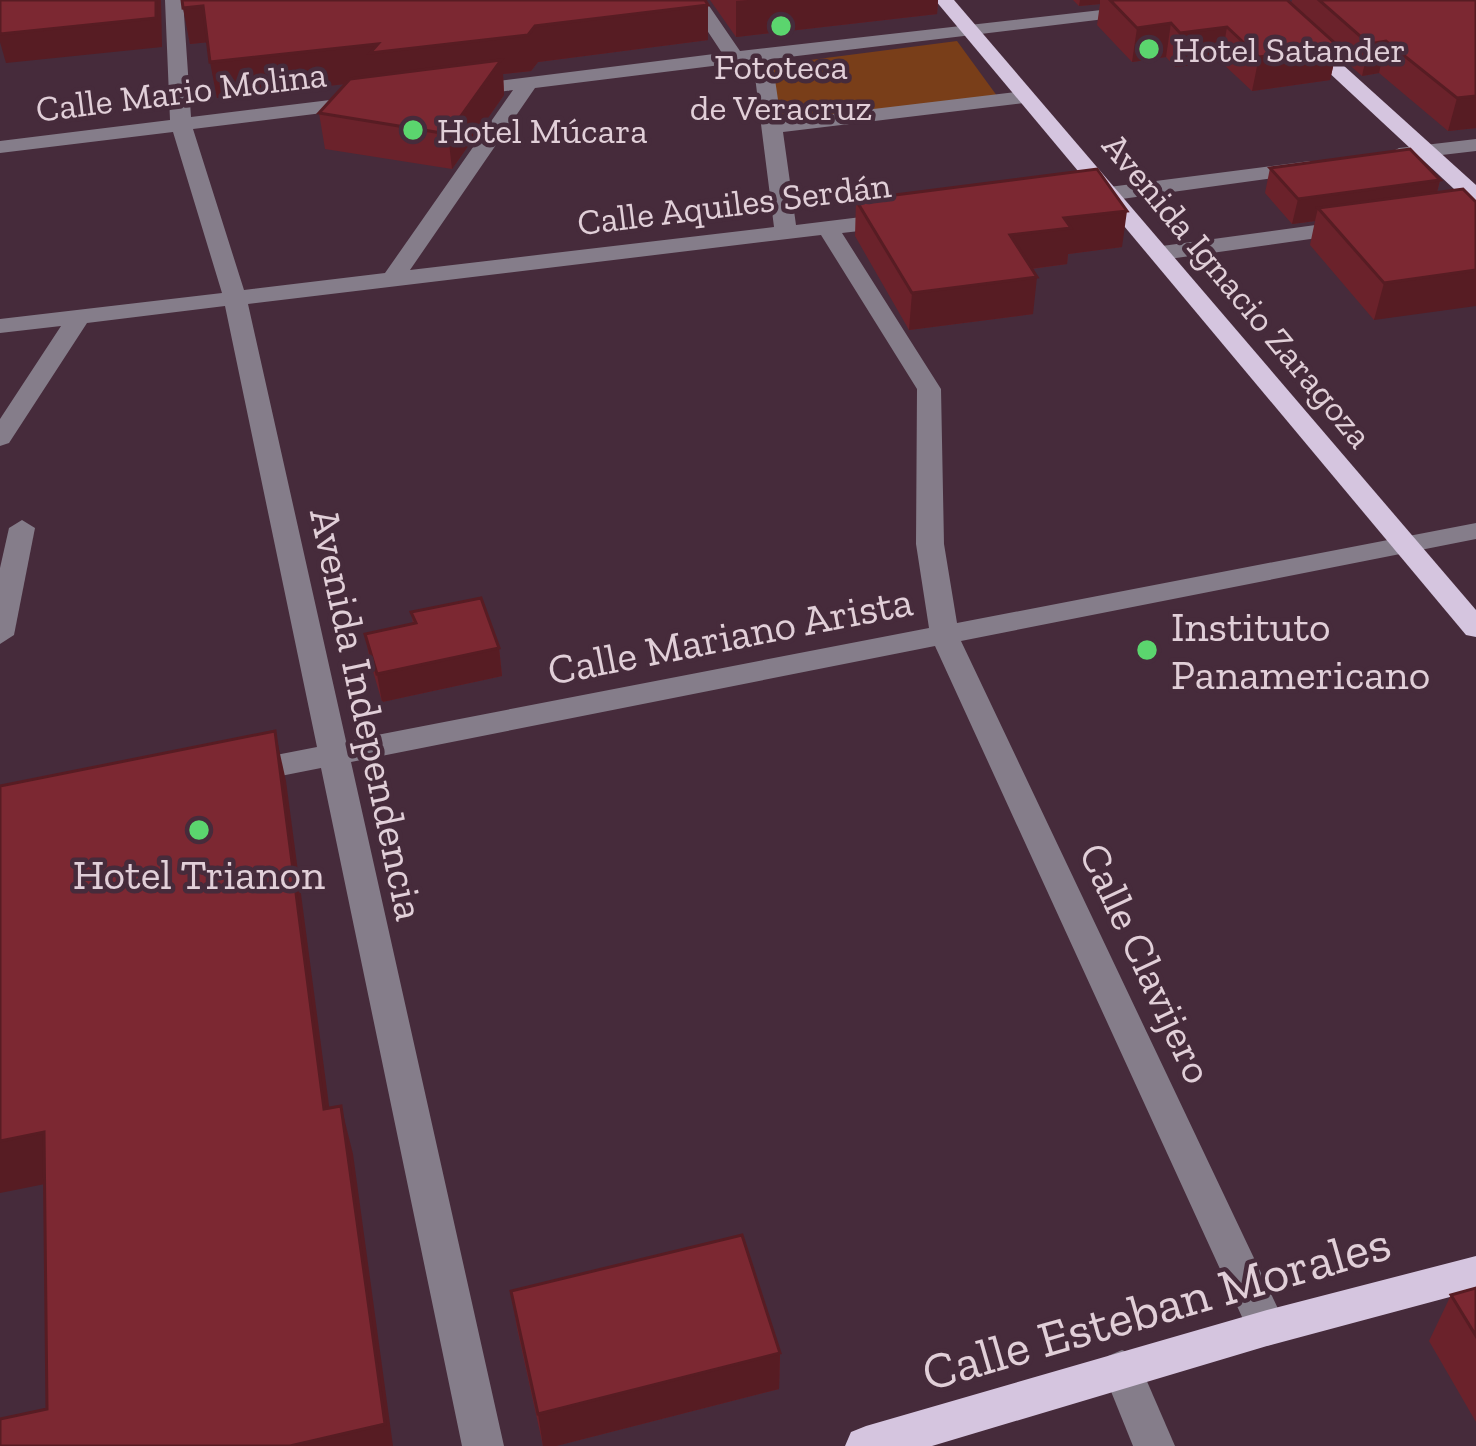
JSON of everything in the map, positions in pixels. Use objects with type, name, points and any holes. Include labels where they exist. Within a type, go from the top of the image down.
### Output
[{"type":"main road","name":"Avenida Ignacio Zaragoza","points":[[944,0],[1476,628]]},
{"type":"main road","points":[[1260,0],[1476,197]]},
{"type":"main road","name":"Calle Esteban Morales","points":[[866,1446],[1267,1328],[1476,1273]]},
{"type":"street","name":"Avenida Independencia","points":[[174,0],[182,124],[236,301],[483,1446]]},
{"type":"street","points":[[696,0],[734,58]]},
{"type":"street","points":[[435,94],[1156,8]]},
{"type":"street","points":[[762,55],[786,233]]},
{"type":"street","points":[[392,280],[528,83]]},
{"type":"street","points":[[772,127],[1024,97]]},
{"type":"street","name":"Calle Mario Molina","points":[[0,147],[389,99]]},
{"type":"street","points":[[1381,157],[1476,145]]},
{"type":"street","points":[[1065,200],[1336,163]]},
{"type":"street","name":"Calle Aquiles Serdán","points":[[0,326],[923,217]]},
{"type":"street","points":[[1162,253],[1386,223]]},
{"type":"street","name":"Calle Clavijero","points":[[828,228],[929,389],[930,544],[945,637],[1267,1328]]},
{"type":"street","points":[[0,438],[79,316]]},
{"type":"street","points":[[0,635],[22,528]]},
{"type":"street","name":"Calle Mariano Arista","points":[[222,776],[1476,531]]},
{"type":"street","points":[[1122,1370],[1154,1446]]},
{"type":"shaded area","points":[[957,41],[1000,100],[772,127],[764,66]]},
{"type":"building","points":[[0,0],[156,0],[156,18],[0,34]]},
{"type":"building","points":[[182,0],[705,0],[708,5],[535,26],[528,35],[370,53],[378,44],[210,62],[203,6],[183,8]]},
{"type":"building","points":[[1110,0],[1287,0],[1338,46],[1259,57],[1227,27],[1180,33],[1171,23],[1137,28]]},
{"type":"building","points":[[1319,0],[1476,0],[1476,96],[1457,98],[1386,41],[1369,44]]},
{"type":"building","points":[[501,60],[448,134],[319,113],[350,79]]},
{"type":"building","points":[[1410,149],[1440,180],[1298,199],[1270,168]]},
{"type":"building","points":[[1097,169],[1127,211],[1064,218],[1071,228],[1010,235],[1037,277],[912,293],[856,200]]},
{"type":"building","points":[[1463,189],[1476,202],[1476,270],[1384,283],[1318,208]]},
{"type":"building","points":[[481,598],[499,648],[377,674],[365,634],[416,623],[411,612]]},
{"type":"building","points":[[275,731],[324,1109],[341,1106],[385,1424],[290,1446],[0,1446],[0,1419],[47,1409],[44,1132],[0,1141],[0,786]]},
{"type":"building","points":[[742,1235],[780,1353],[538,1414],[511,1291]]},
{"type":"building","points":[[1476,1288],[1476,1336],[1451,1295]]},
{"type":"place","name":"Fototeca de Veracruz","points":[[781,26]]},
{"type":"place","name":"Hotel Satander","points":[[1149,49]]},
{"type":"place","name":"Hotel Múcara","points":[[413,130]]},
{"type":"place","name":"Instituto Panamericano","points":[[1147,650]]},
{"type":"place","name":"Hotel Trianon","points":[[199,830]]}]
